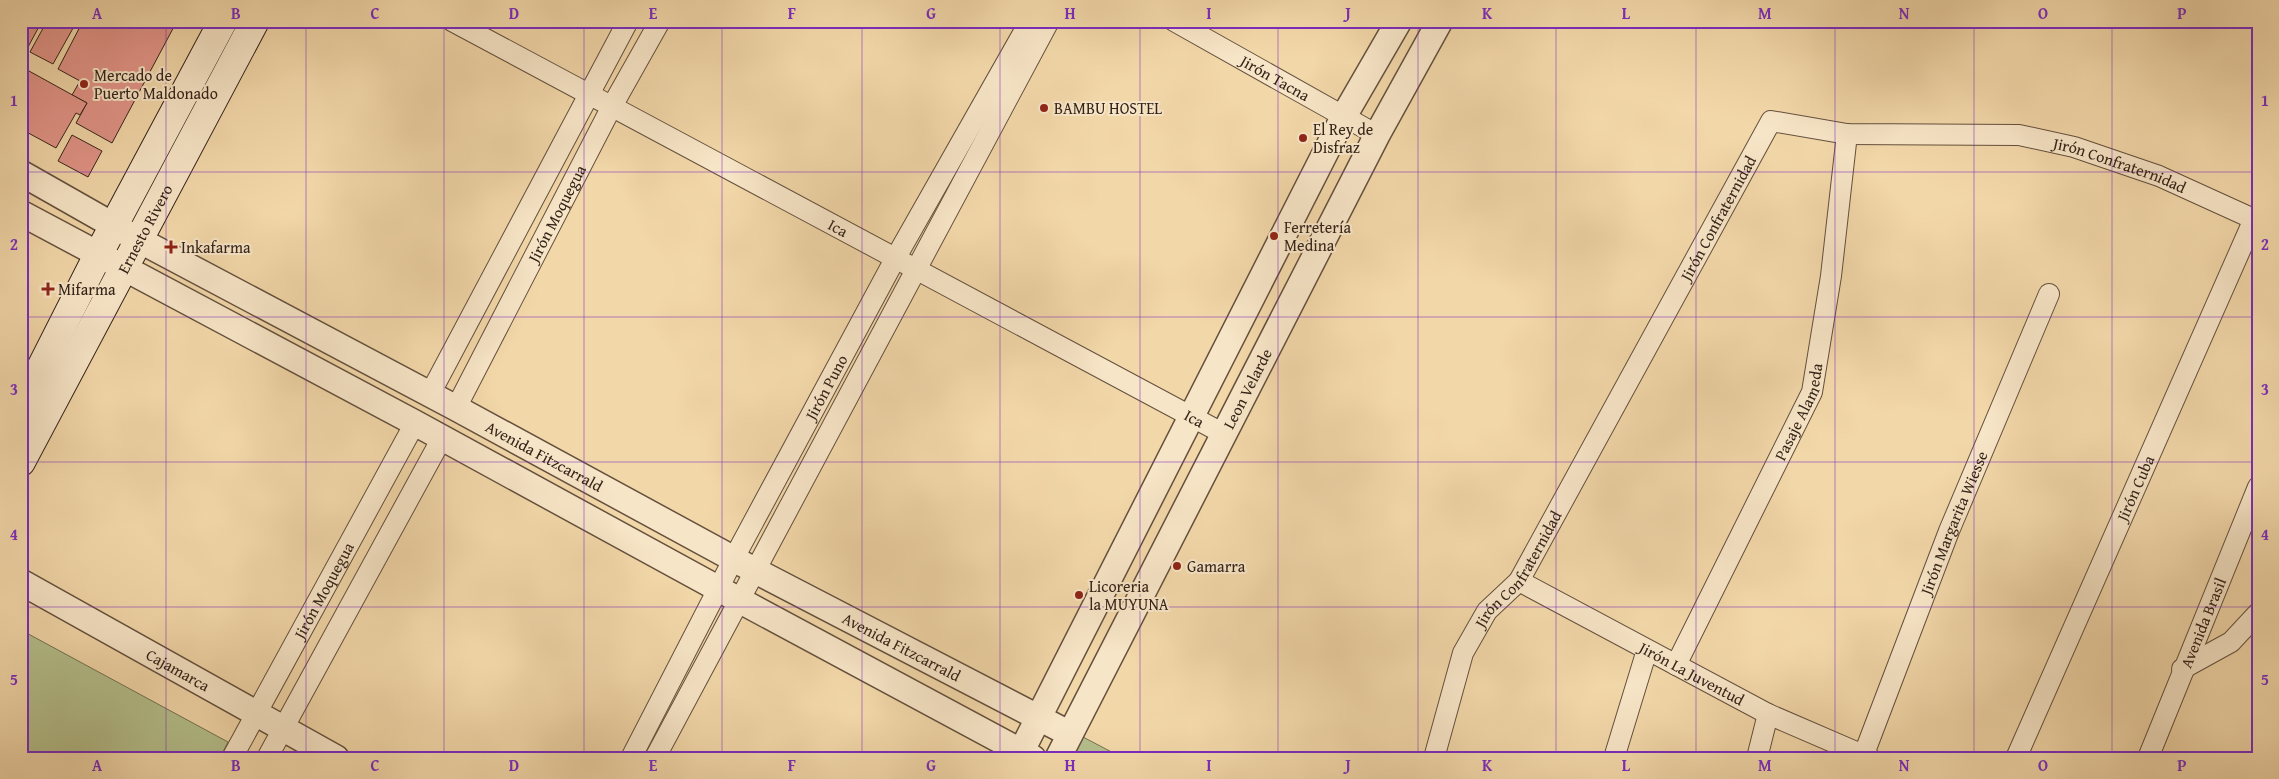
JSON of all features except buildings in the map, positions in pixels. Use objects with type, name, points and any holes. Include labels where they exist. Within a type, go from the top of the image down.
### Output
[{"type":"main road","name":"Ernesto Rivero","points":[[21,462],[45,389],[98,255],[223,21]]},
{"type":"main road","name":"Ernesto Rivero","points":[[21,407],[45,389],[123,268],[255,21]]},
{"type":"street","name":"Ica","points":[[452,21],[611,108],[1224,434]]},
{"type":"street","name":"Jirón Moquegua","points":[[430,394],[587,95],[628,21]]},
{"type":"street","name":"Jirón Moquegua","points":[[456,408],[611,108],[660,21]]},
{"type":"street","name":"Jirón Puno","points":[[655,758],[729,595],[895,258],[1030,21]]},
{"type":"street","name":"Jirón Puno","points":[[744,564],[916,270],[1049,21]]},
{"type":"street","name":"Jirón Tacna","points":[[1174,21],[1377,134]]},
{"type":"street","points":[[1024,756],[1039,718],[1344,116],[1399,21]]},
{"type":"street","name":"Leon Velarde","points":[[1058,758],[1377,134],[1440,21]]},
{"type":"street","name":"Jirón Confraternidad","points":[[1434,758],[1463,653],[1487,611],[1519,581],[1771,121],[1847,134],[2019,135],[2074,147],[2159,176],[2256,220]]},
{"type":"street","name":"Pasaje Alameda","points":[[1676,665],[1812,392],[1831,276],[1847,134]]},
{"type":"street","name":"Avenida Fitzcarrald","points":[[21,174],[139,240],[430,394],[744,564],[1070,734]]},
{"type":"street","name":"Avenida Fitzcarrald","points":[[21,213],[415,423],[1024,756]]},
{"type":"street","name":"Jirón Cuba","points":[[2016,758],[2256,220]]},
{"type":"street","name":"Jirón Margarita Wiesse","points":[[1867,756],[1949,531],[2049,294]]},
{"type":"street","name":"Jirón Moquegua","points":[[232,758],[415,423]]},
{"type":"street","name":"Jirón Moquegua","points":[[267,758],[442,438]]},
{"type":"street","name":"Avenida Brasil","points":[[2148,758],[2182,668],[2258,487]]},
{"type":"street","name":"Jirón La Juventud","points":[[1519,581],[1768,714],[1867,756]]},
{"type":"street","name":"Cajamarca","points":[[21,582],[336,758]]},
{"type":"street","name":"Jirón Puno","points":[[631,758],[729,595]]},
{"type":"street","points":[[2182,668],[2231,642],[2258,613]]},
{"type":"street","points":[[1614,758],[1647,650]]},
{"type":"street","points":[[1757,758],[1768,714]]},
{"type":"green space","points":[[21,630],[228,742],[220,758],[21,758]]},
{"type":"green space","points":[[1083,737],[1123,758],[1069,758]]},
{"type":"place","name":"Mercado de Puerto Maldonado","points":[[84,84]]},
{"type":"place","name":"BAMBU HOSTEL","points":[[1044,108]]},
{"type":"place","name":"El Rey de Disfraz","points":[[1303,138]]},
{"type":"place","name":"Ferretería Medina","points":[[1274,236]]},
{"type":"place","name":"Inkafarma","points":[[171,247]]},
{"type":"place","name":"Mifarma","points":[[48,289]]},
{"type":"place","name":"Gamarra","points":[[1177,566]]},
{"type":"place","name":"Licoreria la MUYUNA","points":[[1079,595]]}]
